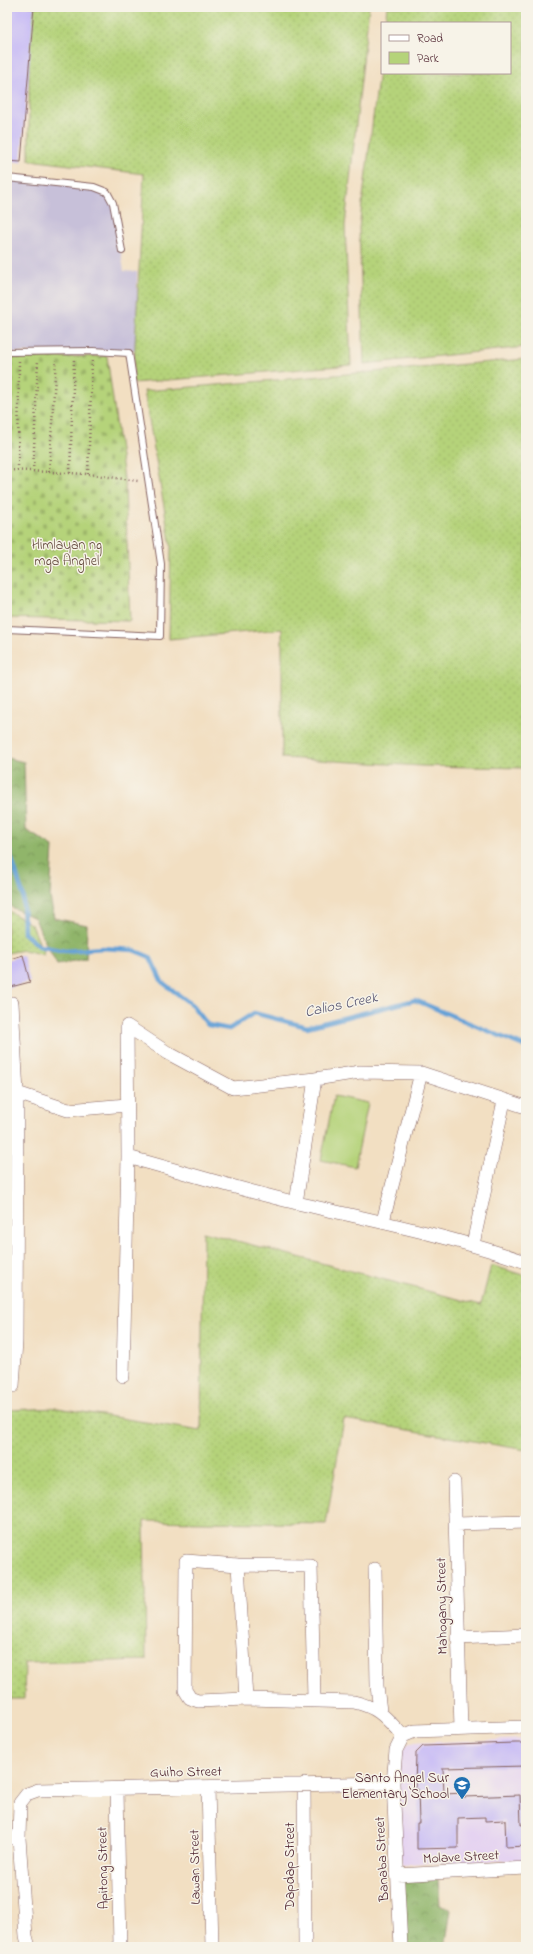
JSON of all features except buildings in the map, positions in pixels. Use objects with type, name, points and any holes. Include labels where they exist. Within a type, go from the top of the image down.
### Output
[{"type":"street","points":[[12,1003],[17,1093],[11,1341],[13,1386]]},
{"type":"street","points":[[123,1376],[128,1157],[126,1026],[168,1054],[233,1088],[315,1079],[360,1072],[421,1072],[504,1101],[526,1107]]},
{"type":"street","points":[[383,1221],[421,1072]]},
{"type":"street","points":[[296,1203],[315,1079]]},
{"type":"street","points":[[17,1093],[68,1110],[127,1105]]},
{"type":"street","points":[[472,1244],[504,1101]]},
{"type":"street","points":[[128,1157],[296,1203],[383,1221],[472,1244],[526,1262]]},
{"type":"street","name":"Mahogany Street","points":[[454,1482],[457,1638],[461,1728]]},
{"type":"street","points":[[456,1524],[526,1522]]},
{"type":"street","points":[[314,1700],[311,1566],[238,1565],[186,1561],[185,1690],[190,1698],[198,1701],[246,1699],[354,1702],[368,1705],[380,1711],[403,1736],[415,1731],[461,1728],[526,1728]]},
{"type":"street","points":[[238,1565],[246,1699]]},
{"type":"street","points":[[375,1569],[377,1686],[380,1711]]},
{"type":"street","points":[[457,1638],[526,1635]]},
{"type":"street","name":"Banaba Street","points":[[400,1947],[393,1783],[396,1750],[403,1736]]},
{"type":"street","name":"Guiho Street","points":[[29,1947],[26,1936],[13,1838],[20,1803],[27,1794],[38,1790],[393,1783]]},
{"type":"street","name":"Dapdap Street","points":[[304,1784],[305,1947]]},
{"type":"street","name":"Lawan Street","points":[[208,1786],[212,1947]]},
{"type":"street","name":"Apitong Street","points":[[117,1789],[120,1947]]},
{"type":"street","name":"Molave Street","points":[[397,1875],[526,1868]]},
{"type":"lane","points":[[7,178],[94,187],[106,192],[113,202],[122,251]]},
{"type":"lane","points":[[7,352],[93,351],[129,353],[161,564],[160,636],[7,630]]},
{"type":"path","points":[[88,474],[93,351]]},
{"type":"path","points":[[18,470],[19,352]]},
{"type":"path","points":[[33,471],[39,352]]},
{"type":"path","points":[[49,472],[56,352]]},
{"type":"path","points":[[70,473],[74,352]]},
{"type":"path","points":[[7,463],[9,470],[7,479]]},
{"type":"path","points":[[9,470],[88,474],[149,482]]},
{"type":"shaded area","points":[[7,178],[94,187],[107,192],[113,203],[124,271],[137,272],[137,351],[7,353]]},
{"type":"shaded area","name":"Santo Angel Sur Elementary School","points":[[526,1739],[526,1860],[403,1864],[397,1848],[399,1751],[410,1743]]},
{"type":"green space","points":[[29,7],[369,7],[345,225],[351,365],[133,383],[144,174],[29,160]]},
{"type":"green space","points":[[387,7],[526,7],[526,347],[364,364],[359,228],[381,55],[381,74],[511,74],[511,22],[385,22]]},
{"type":"green space","name":"Himlayan ng mga Anghel","points":[[107,356],[125,486],[130,621],[7,618],[7,358]]},
{"type":"green space","points":[[526,359],[526,768],[422,766],[282,758],[282,629],[169,639],[171,547],[144,391]]},
{"type":"green space","points":[[7,758],[24,762],[26,830],[53,847],[50,897],[54,918],[87,925],[86,959],[57,964],[42,936],[35,918],[11,907],[7,891]]},
{"type":"green space","points":[[7,905],[9,911],[32,925],[44,955],[24,950],[7,953]]},
{"type":"green space","points":[[334,1096],[368,1103],[355,1167],[321,1160]]},
{"type":"green space","points":[[203,1232],[481,1305],[491,1265],[526,1276],[526,1450],[344,1419],[326,1524],[144,1521],[146,1660],[25,1663],[24,1699],[7,1699],[7,1410],[58,1408],[201,1431]]},
{"type":"green space","points":[[438,1880],[440,1904],[451,1910],[445,1947],[406,1947],[402,1881]]},
{"type":"waterway","name":"Calios Creek","points":[[7,844],[23,895],[24,933],[39,946],[65,951],[103,948],[133,950],[150,957],[162,982],[192,1005],[208,1025],[229,1029],[254,1013],[307,1027],[415,1000],[526,1047]]},
{"type":"place","name":"Santo Angel Sur Elementary School","points":[[462,1800]]}]
